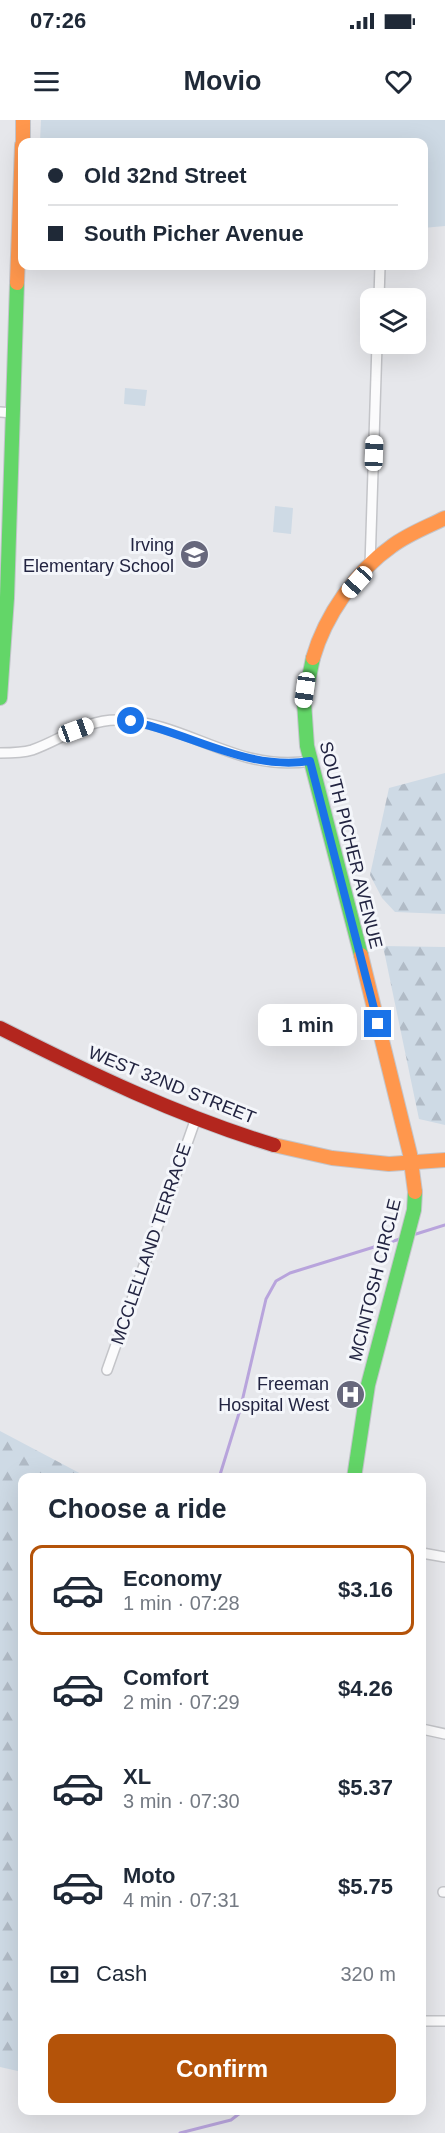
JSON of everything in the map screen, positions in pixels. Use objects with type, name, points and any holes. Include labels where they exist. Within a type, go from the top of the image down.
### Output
[{"type":"main road","points":[[23,120],[23,138]]},
{"type":"main road","points":[[0,698],[7,412],[18,228]]},
{"type":"main road","name":"SOUTH PICHER AVENUE","points":[[412,1163],[310,761],[302,711],[311,663],[337,604],[386,551],[445,518]]},
{"type":"main road","name":"WEST 32ND STREET","points":[[0,1028],[75,1066],[196,1118],[309,1154],[365,1162],[412,1163],[445,1160]]},
{"type":"main road","name":"MCINTOSH CIRCLE","points":[[355,1473],[368,1385],[414,1210],[412,1163]]},
{"type":"street","points":[[379,288],[380,270]]},
{"type":"street","points":[[370,568],[377,354]]},
{"type":"street","points":[[0,753],[31,750],[87,725],[119,720],[153,726],[261,762],[288,764],[310,761]]},
{"type":"street","name":"MCCLELLAND TERRACE","points":[[107,1370],[196,1118]]},
{"type":"street","points":[[426,1554],[445,1557]]},
{"type":"street","points":[[426,1730],[445,1734]]},
{"type":"street","points":[[426,2021],[445,2021]]},
{"type":"green space","points":[[41,120],[445,120],[445,226],[428,228],[428,138],[40,138]]},
{"type":"green space","points":[[125,388],[147,390],[145,406],[124,404]]},
{"type":"green space","points":[[275,506],[293,508],[291,534],[273,532]]},
{"type":"green space","points":[[445,773],[445,914],[395,912],[382,898],[370,875],[389,788]]},
{"type":"green space","points":[[383,946],[445,947],[445,1125],[419,1119]]},
{"type":"green space","points":[[0,1431],[79,1473],[18,1473],[18,2071],[0,2067]]},
{"type":"waterway","points":[[416,1234],[445,1225]]},
{"type":"waterway","points":[[221,1473],[240,1410],[266,1299],[276,1281],[290,1273],[400,1239]]},
{"type":"waterway","points":[[180,2133],[231,2120],[238,2115]]},
{"type":"traffic: fast","points":[[0,698],[7,598],[17,283]]},
{"type":"traffic: fast","points":[[313,658],[304,702],[307,746],[361,955]]},
{"type":"traffic: fast","points":[[355,1473],[368,1385],[414,1210],[415,1192]]},
{"type":"traffic: slow","points":[[23,120],[23,138]]},
{"type":"traffic: slow","points":[[17,283],[18,255]]},
{"type":"traffic: slow","points":[[313,658],[325,626],[343,596],[366,568],[398,542],[445,518]]},
{"type":"traffic: slow","points":[[361,955],[410,1154],[415,1192]]},
{"type":"traffic: slow","points":[[274,1145],[332,1158],[389,1164],[445,1160]]},
{"type":"traffic: jam","points":[[0,1028],[169,1107],[274,1145]]},
{"type":"place","name":"Irving Elementary School","points":[[195,555]]},
{"type":"place","name":"Freeman Hospital West","points":[[350,1394]]},
{"type":"route","points":[[131,721],[188,737],[261,762],[288,764],[310,761],[335,850],[378,1024]]}]
